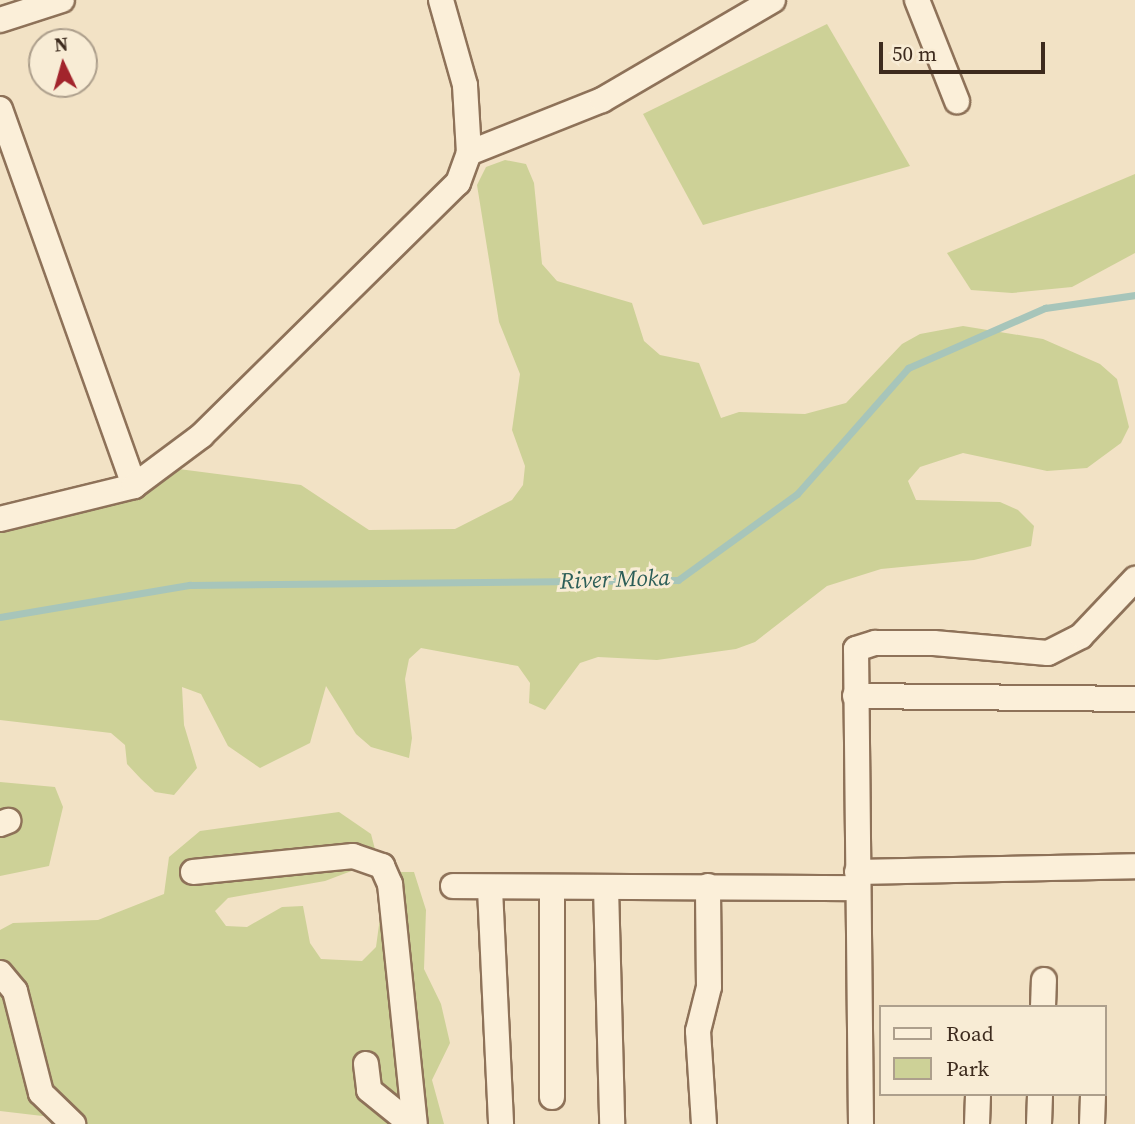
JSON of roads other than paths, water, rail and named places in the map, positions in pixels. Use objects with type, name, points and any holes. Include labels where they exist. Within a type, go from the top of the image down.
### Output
[{"type":"street","points":[[0,20],[62,0]]},
{"type":"street","points":[[0,519],[134,486],[201,436],[458,183],[469,153],[465,85],[441,0]]},
{"type":"street","points":[[469,153],[602,100],[773,0]]},
{"type":"street","points":[[917,0],[957,101]]},
{"type":"street","points":[[0,109],[134,486]]},
{"type":"street","points":[[861,1124],[855,653],[862,644],[951,643],[1019,655],[1048,653],[1081,636],[1135,579]]},
{"type":"street","points":[[855,696],[1135,699]]},
{"type":"street","points":[[193,872],[353,856],[382,866],[390,884],[413,1124]]},
{"type":"street","points":[[453,886],[490,890],[708,886],[1135,866]]},
{"type":"street","points":[[704,1124],[698,1031],[709,987],[708,886]]},
{"type":"street","points":[[606,887],[612,1124]]},
{"type":"street","points":[[552,888],[552,1097]]},
{"type":"street","points":[[490,890],[501,1124]]},
{"type":"street","points":[[0,973],[15,991],[41,1093],[74,1124]]},
{"type":"street","points":[[1043,1005],[1044,980]]},
{"type":"street","points":[[366,1064],[369,1090],[413,1124]]},
{"type":"street","points":[[977,1124],[978,1096]]},
{"type":"street","points":[[1039,1124],[1040,1096]]},
{"type":"street","points":[[1092,1124],[1093,1096]]},
{"type":"waterway","name":"River Moka","points":[[0,617],[190,585],[678,580],[797,494],[908,368],[1045,308],[1135,295]]}]
